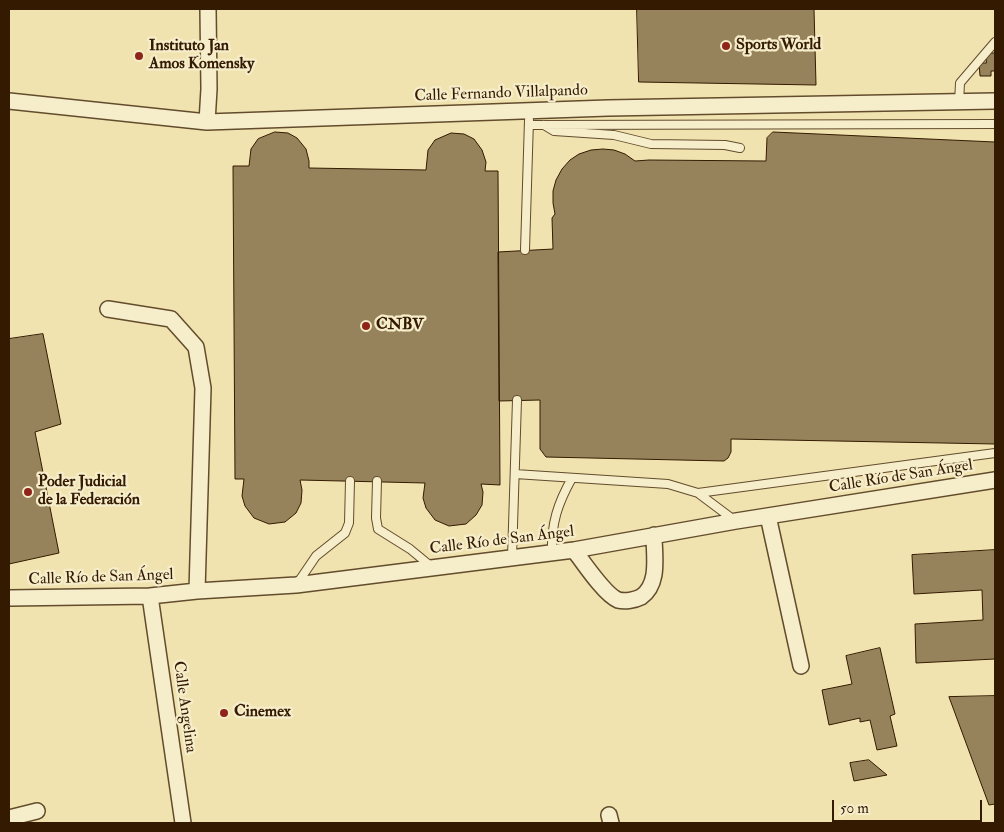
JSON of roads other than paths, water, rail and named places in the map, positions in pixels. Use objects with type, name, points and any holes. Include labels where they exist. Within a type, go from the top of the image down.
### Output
[{"type":"street","points":[[208,9],[210,89],[208,122]]},
{"type":"street","name":"Calle Fernando Villalpando","points":[[9,101],[208,122],[529,118],[995,101]]},
{"type":"street","points":[[108,309],[171,319],[196,347],[203,388],[197,591]]},
{"type":"street","name":"Calle Río de San Ángel","points":[[9,598],[150,596],[296,585],[574,550],[736,521],[995,480]]},
{"type":"street","points":[[768,516],[801,666]]},
{"type":"street","points":[[574,550],[603,588],[618,600],[635,600],[649,591],[654,575],[654,535]]},
{"type":"street","name":"Calle Angelina","points":[[150,596],[183,823]]},
{"type":"street","points":[[9,818],[37,811]]},
{"type":"lane","points":[[959,103],[960,83],[995,42]]},
{"type":"lane","points":[[524,250],[529,118],[554,131],[614,135],[651,144],[725,145],[740,148]]},
{"type":"lane","points":[[544,125],[995,124]]},
{"type":"lane","points":[[512,557],[517,400]]},
{"type":"lane","points":[[698,493],[995,453]]},
{"type":"lane","points":[[515,474],[668,484],[698,493],[736,521]]},
{"type":"lane","points":[[552,553],[556,510],[572,478]]},
{"type":"lane","points":[[296,585],[316,556],[345,533],[349,523],[350,481]]},
{"type":"lane","points":[[377,481],[376,518],[378,529],[410,549],[433,568]]},
{"type":"place","name":"Sports World","points":[[726,46]]},
{"type":"place","name":"Instituto Jan Amos Komensky","points":[[139,56]]},
{"type":"place","name":"CNBV","points":[[366,326]]},
{"type":"place","name":"Poder Judicial de la Federación","points":[[28,492]]},
{"type":"place","name":"Cinemex","points":[[224,713]]}]
